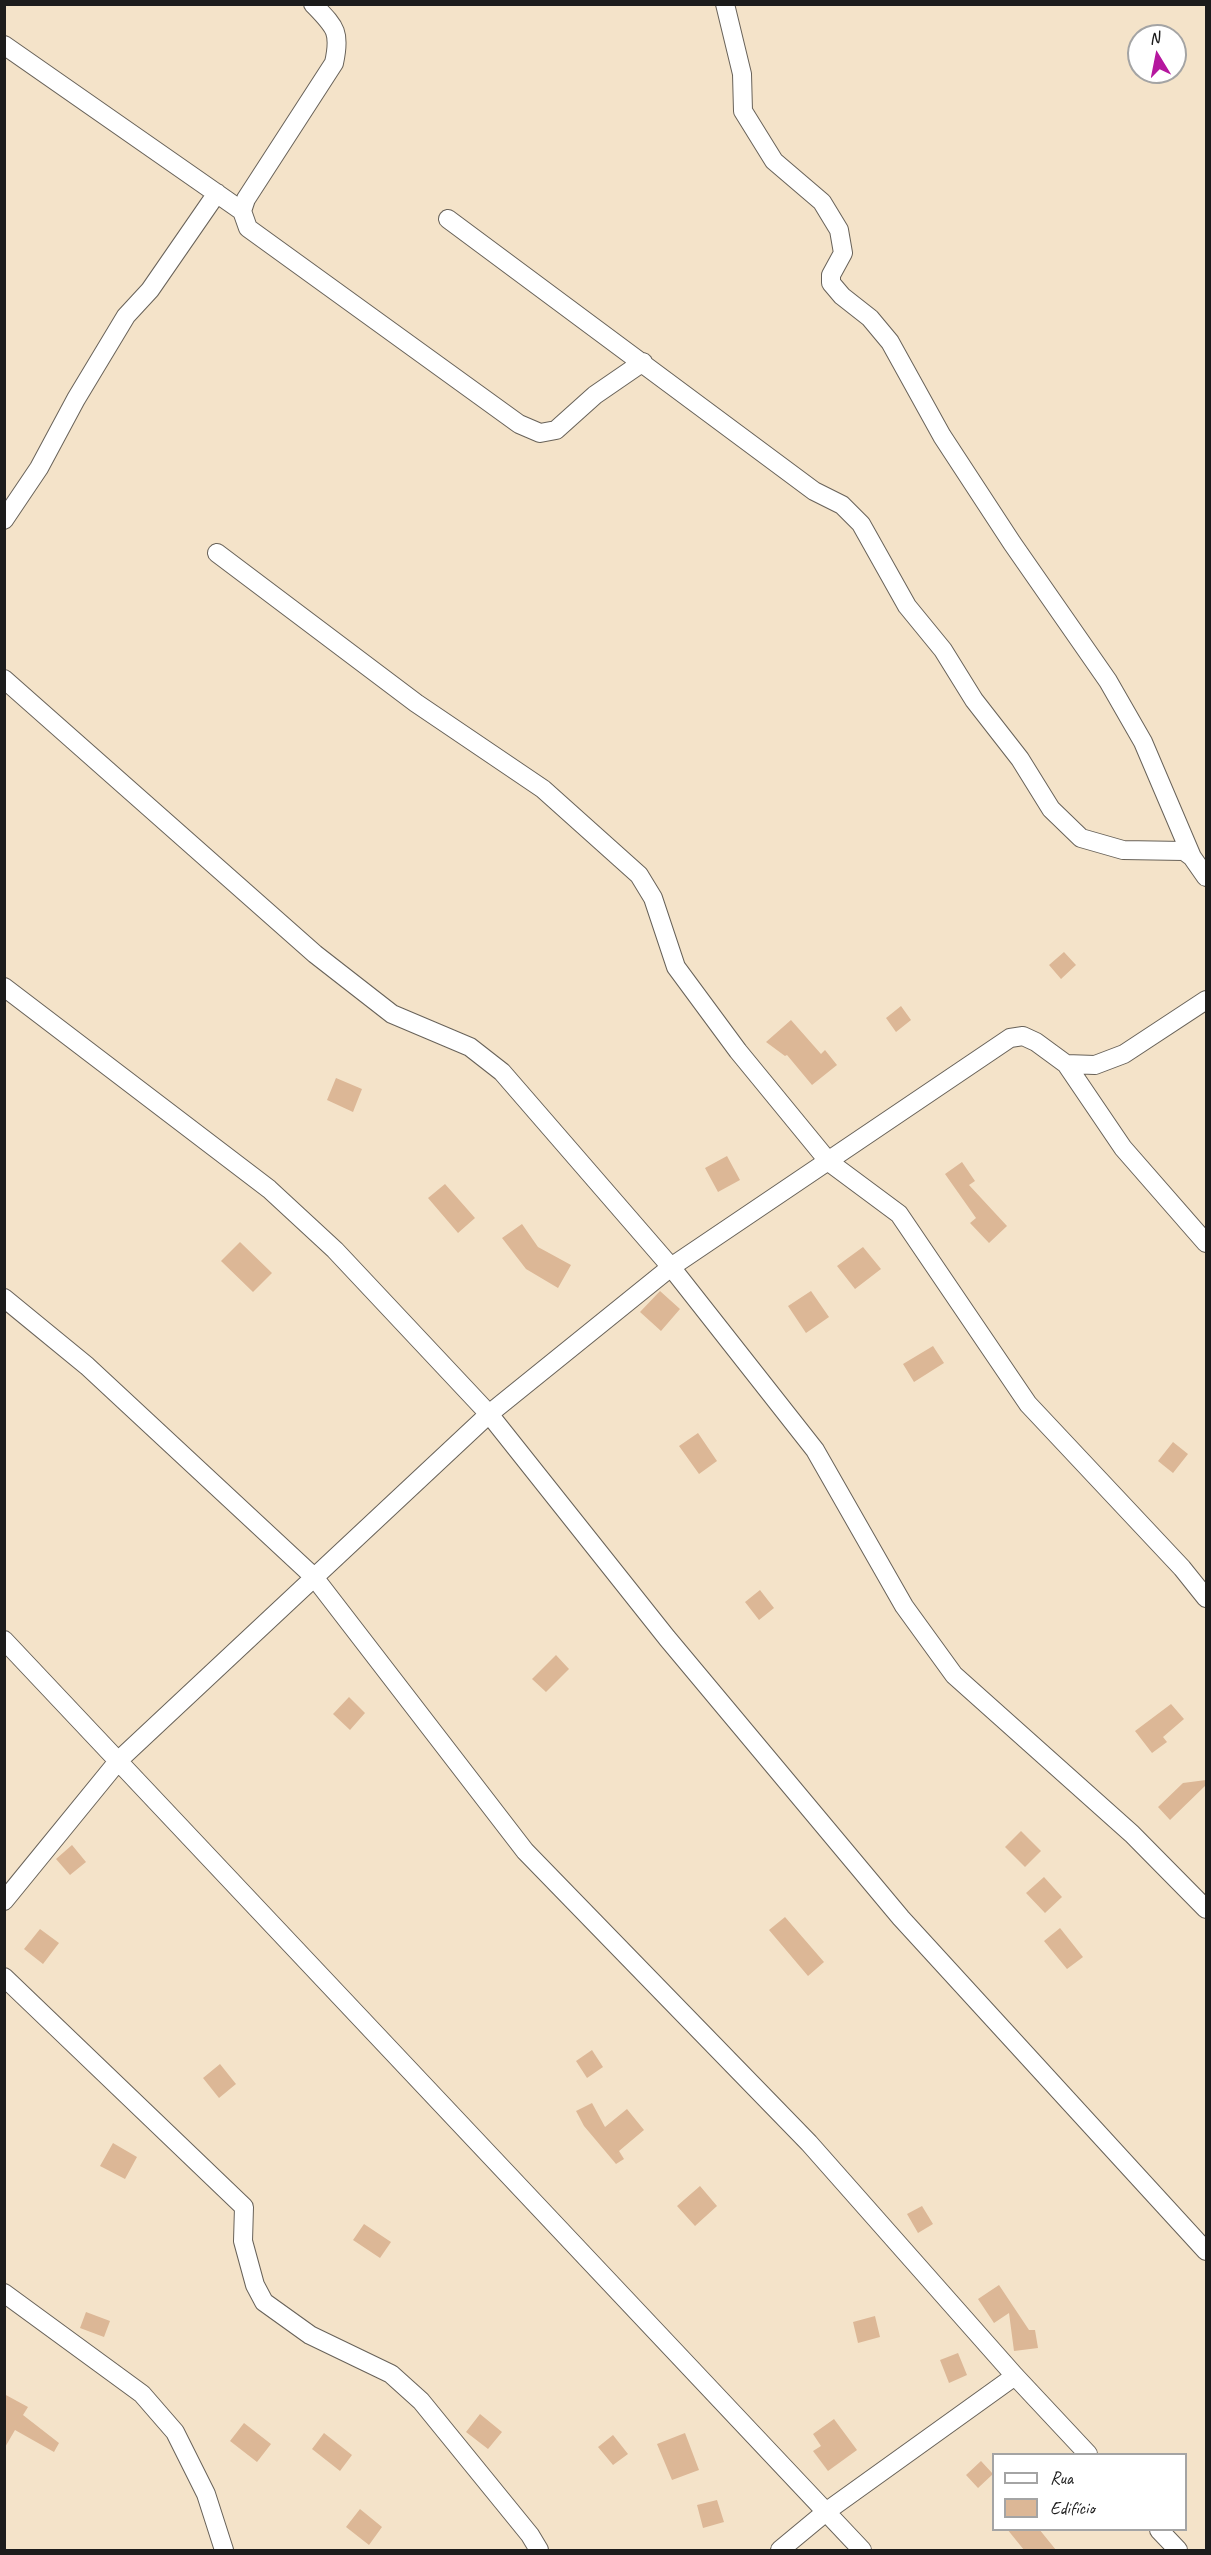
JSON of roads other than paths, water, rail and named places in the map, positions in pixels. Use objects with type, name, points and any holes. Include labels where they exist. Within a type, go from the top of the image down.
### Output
[{"type":"street","points":[[242,211],[246,199],[334,63],[338,45],[336,27],[313,4]]},
{"type":"street","points":[[725,4],[742,74],[743,111],[774,161],[822,202],[839,230],[843,253],[831,275],[831,283],[842,296],[870,318],[890,342],[942,436],[1107,681],[1143,742],[1192,857],[1206,877]]},
{"type":"street","points":[[4,45],[242,211],[248,228],[519,424],[540,433],[556,430],[596,395],[644,362]]},
{"type":"street","points":[[4,520],[39,468],[76,399],[126,316],[150,290],[217,193]]},
{"type":"street","points":[[448,219],[644,362],[814,491],[842,505],[861,524],[907,606],[944,650],[974,700],[1020,759],[1051,809],[1081,838],[1123,850],[1173,849],[1185,851],[1192,857]]},
{"type":"street","points":[[217,553],[416,703],[543,789],[639,875],[653,898],[676,967],[738,1051],[829,1162],[899,1214],[1028,1404],[1182,1568],[1206,1598]]},
{"type":"street","points":[[4,679],[315,954],[392,1014],[470,1047],[502,1072],[671,1267],[815,1450],[904,1606],[954,1675],[1132,1834],[1206,1909]]},
{"type":"street","points":[[4,987],[269,1189],[335,1250],[489,1414],[667,1638],[901,1918],[1206,2251]]},
{"type":"street","points":[[1066,1064],[1095,1065],[1124,1054],[1206,1000]]},
{"type":"street","points":[[4,1901],[119,1760],[489,1414],[671,1267],[1010,1038],[1023,1036],[1036,1042],[1066,1064],[1123,1148],[1206,1243]]},
{"type":"street","points":[[4,1298],[87,1366],[314,1577],[525,1851],[809,2143],[1015,2376],[1087,2453]]},
{"type":"street","points":[[4,1640],[862,2550]]},
{"type":"street","points":[[4,1977],[244,2206],[243,2241],[255,2285],[264,2302],[310,2335],[391,2374],[421,2401],[530,2535],[539,2550]]},
{"type":"street","points":[[4,2293],[142,2394],[175,2432],[206,2494],[224,2550]]},
{"type":"street","points":[[780,2550],[827,2511],[1015,2376]]},
{"type":"street","points":[[1161,2531],[1178,2550]]}]
